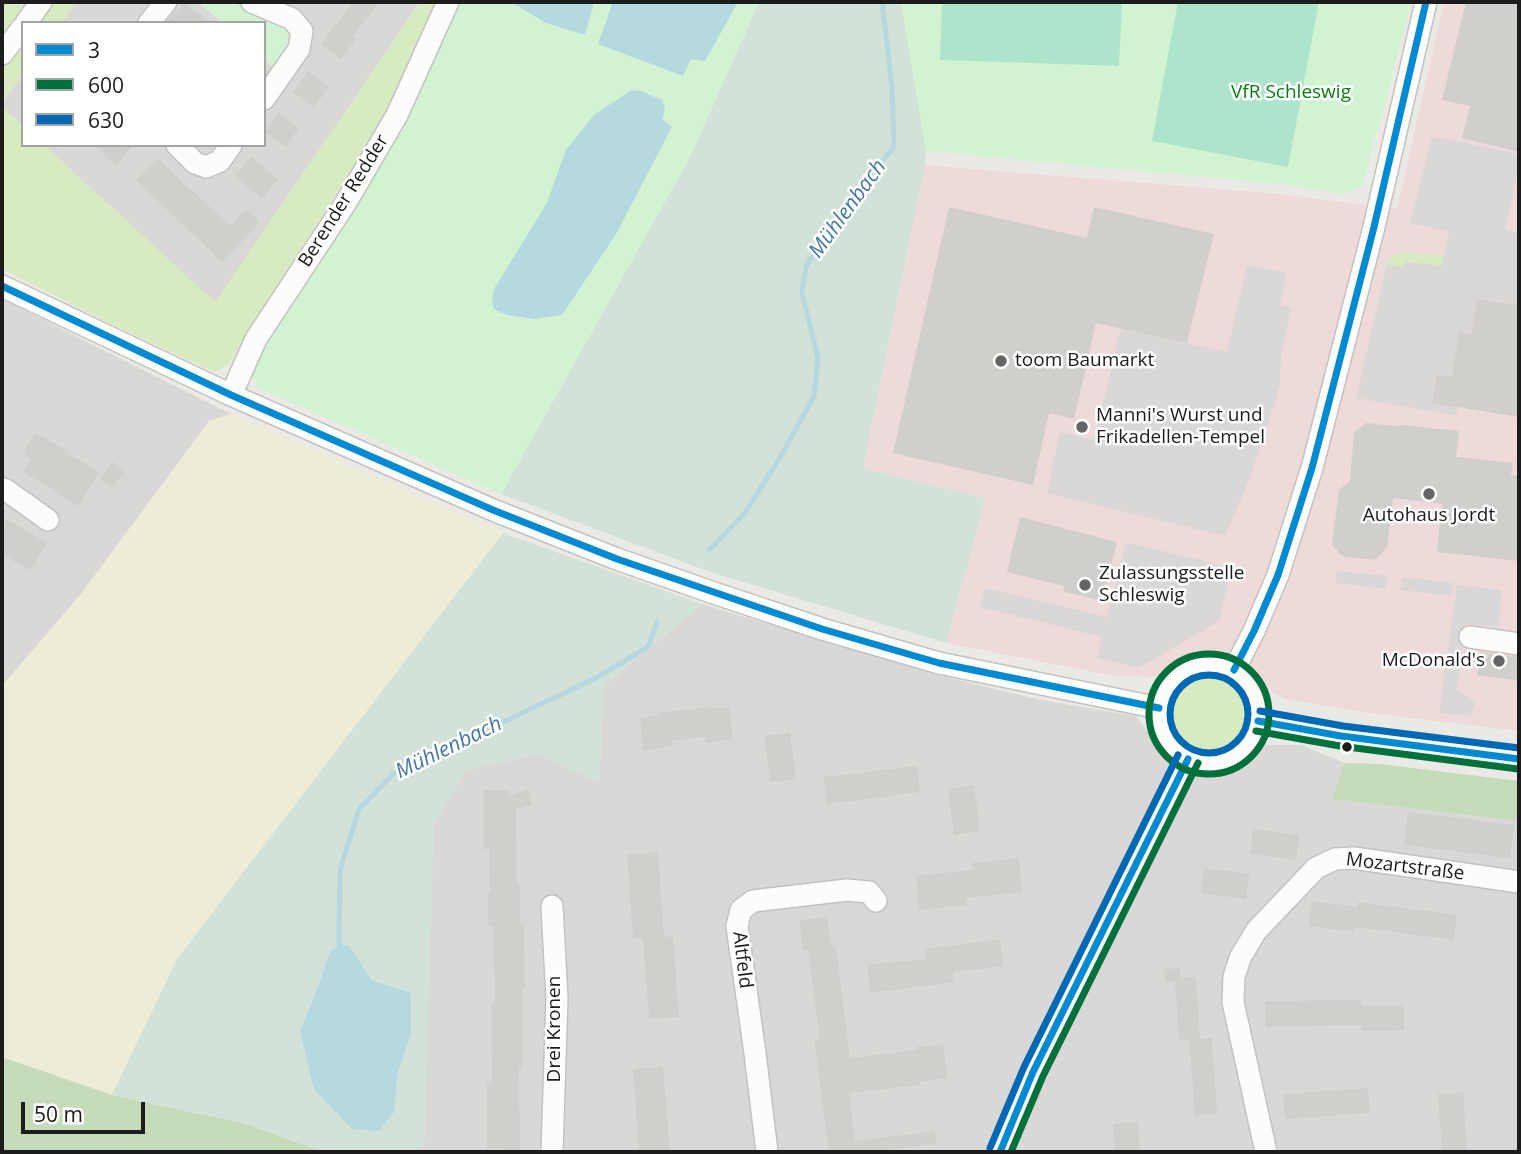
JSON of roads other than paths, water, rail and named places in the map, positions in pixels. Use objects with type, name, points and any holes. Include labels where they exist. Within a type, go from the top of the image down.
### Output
[{"type":"street","points":[[151,21],[166,2]]},
{"type":"street","points":[[251,2],[292,19],[302,31],[299,50],[266,96]]},
{"type":"street","name":"Berender Redder","points":[[231,395],[256,339],[345,204],[397,115],[448,2]]},
{"type":"street","points":[[1234,670],[1278,575],[1312,467],[1374,227],[1426,2]]},
{"type":"street","points":[[2,54],[21,32]]},
{"type":"street","points":[[179,147],[195,163],[206,167],[220,161],[230,147]]},
{"type":"street","points":[[2,286],[231,395],[493,510],[617,559],[822,629],[939,663],[1159,708]]},
{"type":"street","points":[[2,489],[48,520]]},
{"type":"street","points":[[1470,638],[1519,644]]},
{"type":"street","points":[[1202,664],[1218,664],[1234,670],[1254,692],[1258,721],[1254,736],[1245,748],[1233,757],[1219,762],[1204,763],[1188,759],[1176,751],[1166,739],[1160,724],[1159,708],[1164,692],[1173,679],[1186,669],[1202,664]]},
{"type":"street","points":[[1258,721],[1519,760]]},
{"type":"street","points":[[1000,1152],[1033,1072],[1188,759]]},
{"type":"street","name":"Mozartstraße","points":[[1266,1152],[1233,1002],[1234,977],[1240,958],[1256,931],[1316,867],[1335,859],[1354,858],[1519,882]]},
{"type":"street","name":"Altfeld","points":[[767,1152],[737,926],[741,910],[753,901],[847,890],[869,892],[876,901]]},
{"type":"street","name":"Drei Kronen","points":[[552,905],[557,998],[552,1152]]},
{"type":"water","points":[[511,2],[594,2],[585,35],[546,23]]},
{"type":"water","points":[[613,2],[738,2],[705,61],[691,59],[683,76],[598,44]]},
{"type":"water","points":[[632,90],[662,100],[665,109],[662,119],[672,127],[616,234],[562,315],[534,319],[507,315],[494,309],[494,289],[547,203],[566,150],[595,114]]},
{"type":"water","points":[[339,945],[349,945],[372,981],[411,993],[411,1034],[398,1072],[394,1112],[379,1131],[352,1129],[314,1089],[300,1031],[329,953]]},
{"type":"waterway","name":"Mühlenbach","points":[[709,550],[745,513],[814,396],[818,358],[802,293],[806,266],[853,196],[894,147],[892,87],[882,2]]},
{"type":"waterway","name":"Mühlenbach","points":[[339,945],[340,870],[359,809],[393,774],[596,678],[648,647],[657,623]]},
{"type":"place","name":"toom Baumarkt","points":[[1001,361]]},
{"type":"place","name":"Manni's Wurst und Frikadellen-Tempel","points":[[1082,427]]},
{"type":"place","name":"Autohaus Jordt","points":[[1429,494]]},
{"type":"place","name":"Zulassungsstelle Schleswig","points":[[1085,585]]},
{"type":"place","name":"McDonald's","points":[[1499,661]]},
{"type":"park label","name":"VfR Schleswig","points":[[1291,93]]}]
